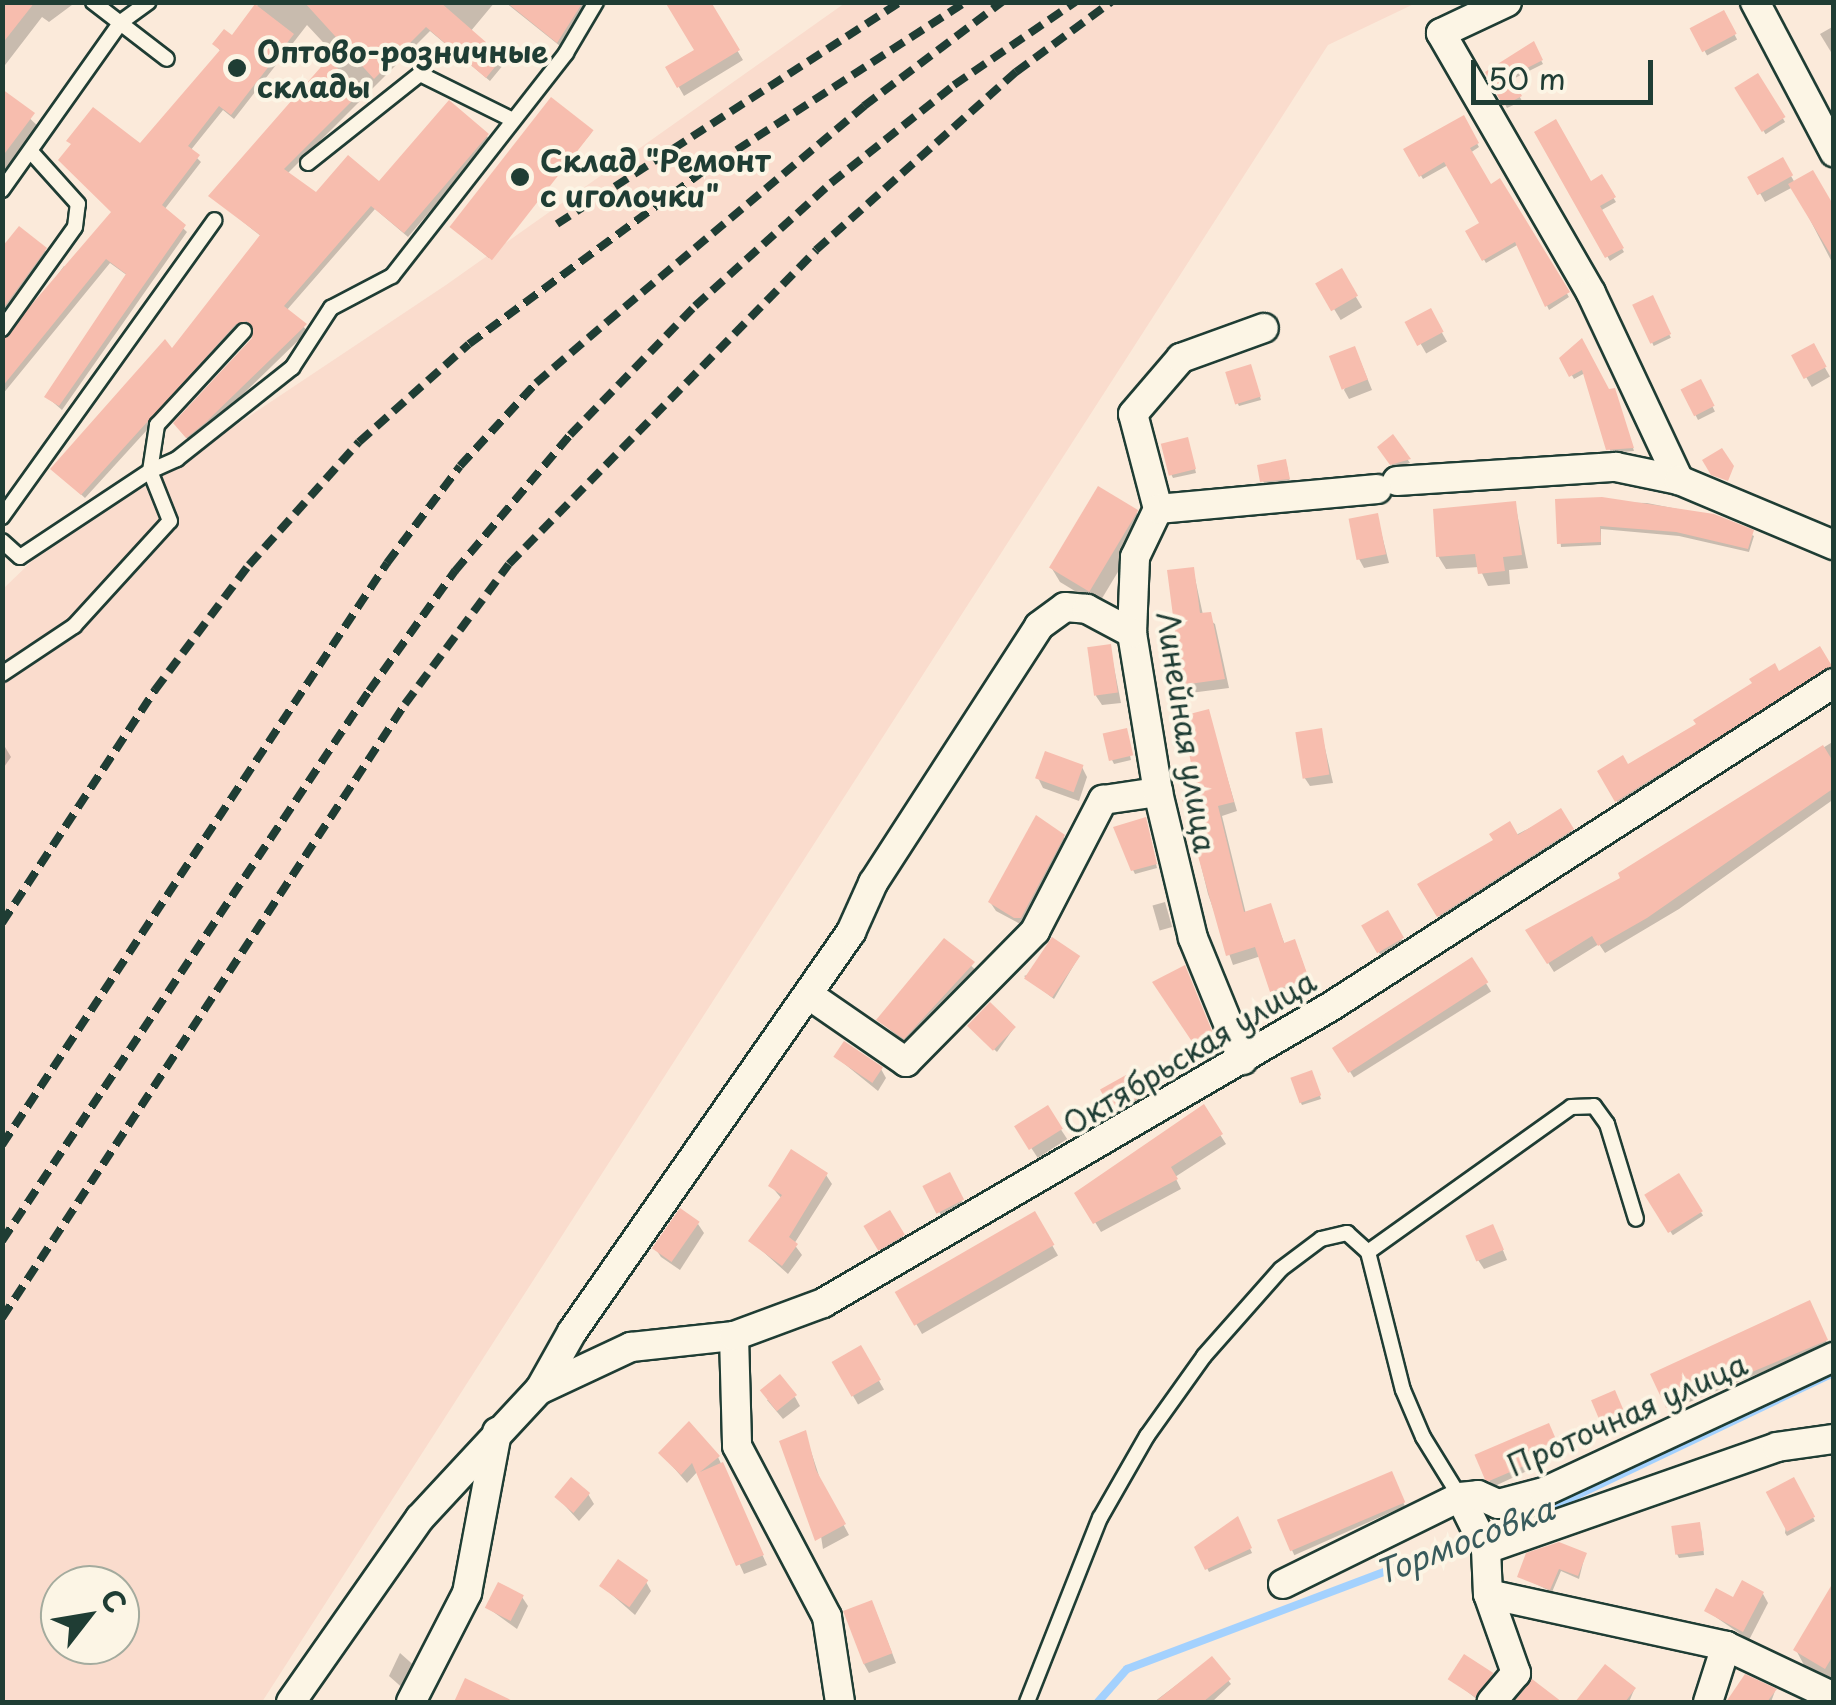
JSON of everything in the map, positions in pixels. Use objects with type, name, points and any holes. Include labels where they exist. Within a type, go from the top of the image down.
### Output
[{"type":"street","points":[[1508,2],[1441,33],[1591,294],[1678,480]]},
{"type":"street","points":[[1755,2],[1834,152]]},
{"type":"street","points":[[1264,328],[1181,358],[1132,414],[1158,509],[1616,467],[1678,480],[1834,545]]},
{"type":"street","name":"Линейная улица","points":[[1158,509],[1135,557],[1132,632],[1158,792],[1193,938],[1244,1060]]},
{"type":"street","points":[[290,1702],[420,1518],[497,1430],[539,1390],[572,1332],[810,994],[1039,626],[1065,607],[1087,609],[1132,632]]},
{"type":"street","name":"Октябрьская улица","points":[[539,1390],[632,1346],[734,1336],[823,1303],[1244,1060],[1834,684]]},
{"type":"street","points":[[810,994],[906,1062],[1035,931],[1103,800],[1158,792]]},
{"type":"street","points":[[734,1336],[737,1446],[827,1617],[840,1702]]},
{"type":"street","name":"Проточная улица","points":[[1460,1496],[1478,1495],[1498,1504],[1544,1492],[1834,1357]]},
{"type":"street","points":[[419,1701],[467,1594],[497,1430]]},
{"type":"street","points":[[1486,1549],[1777,1448],[1834,1438]]},
{"type":"street","points":[[1283,1584],[1460,1496],[1486,1549],[1488,1594],[1516,1673],[1492,1702]]},
{"type":"street","points":[[1488,1594],[1726,1646],[1834,1697]]},
{"type":"street","points":[[1708,1702],[1726,1646]]},
{"type":"lane","points":[[94,2],[167,59]]},
{"type":"lane","points":[[2,190],[121,22],[149,2]]},
{"type":"lane","points":[[2,540],[20,558],[150,471],[177,459],[292,368],[331,308],[392,276],[591,18],[596,2]]},
{"type":"lane","points":[[308,163],[420,74],[512,119]]},
{"type":"lane","points":[[2,329],[75,227],[78,204],[32,152]]},
{"type":"lane","points":[[2,517],[215,220]]},
{"type":"lane","points":[[2,674],[74,626],[170,521],[150,471],[158,425],[244,331]]},
{"type":"lane","points":[[1368,1252],[1572,1107],[1594,1106],[1607,1124],[1636,1218]]},
{"type":"lane","points":[[1027,1702],[1100,1518],[1204,1356],[1281,1270],[1321,1239],[1347,1233],[1368,1252],[1403,1390],[1423,1438],[1460,1496]]},
{"type":"shaded area","points":[[845,3],[1416,3],[1328,45],[262,1702],[3,1702],[3,589],[32,561],[446,285]]},
{"type":"building","points":[[2,2],[35,2],[2,44]]},
{"type":"building","points":[[304,2],[440,2],[503,57],[486,78],[426,27],[374,79]]},
{"type":"building","points":[[506,2],[583,2],[557,43]]},
{"type":"building","points":[[665,2],[711,2],[740,50],[677,88],[665,67],[694,50]]},
{"type":"building","points":[[255,4],[294,34],[231,115],[219,106],[188,146],[200,155],[162,205],[186,225],[59,406],[44,397],[126,274],[106,259],[2,387],[2,339],[111,212],[58,160],[71,144],[66,141],[93,107],[140,143],[220,50],[212,44],[224,29],[232,35]]},
{"type":"building","points":[[1724,10],[1737,34],[1702,52],[1690,28]]},
{"type":"building","points":[[1534,41],[1543,60],[1511,76],[1522,96],[1503,106],[1485,72]]},
{"type":"building","points":[[327,60],[364,89],[284,169],[316,192],[348,155],[379,181],[449,100],[489,134],[404,233],[371,206],[284,306],[307,324],[205,423],[186,438],[173,423],[252,338],[247,321],[236,324],[81,495],[50,469],[165,339],[172,348],[260,235],[208,196]]},
{"type":"building","points":[[1758,73],[1786,117],[1762,132],[1734,88]]},
{"type":"building","points":[[2,89],[35,113],[2,157]]},
{"type":"building","name":"Склад \"Ремонт с иголочки\"","points":[[551,97],[594,130],[492,260],[449,227]]},
{"type":"building","points":[[1464,115],[1479,143],[1470,148],[1491,184],[1500,178],[1570,292],[1545,307],[1515,242],[1482,261],[1465,231],[1479,223],[1444,162],[1419,177],[1403,149]]},
{"type":"building","points":[[1556,119],[1591,181],[1602,174],[1616,197],[1600,206],[1624,248],[1605,258],[1534,132]]},
{"type":"building","points":[[1783,157],[1793,175],[1757,195],[1747,177]]},
{"type":"building","points":[[1813,170],[1834,206],[1834,260],[1788,184]]},
{"type":"building","points":[[19,226],[47,248],[2,310],[2,247]]},
{"type":"building","points":[[1342,268],[1358,296],[1331,311],[1315,284]]},
{"type":"building","points":[[1653,295],[1671,334],[1650,344],[1632,305]]},
{"type":"building","points":[[1431,308],[1444,332],[1417,346],[1405,322]]},
{"type":"building","points":[[1582,338],[1609,389],[1615,388],[1634,448],[1606,450],[1582,370],[1569,377],[1559,358]]},
{"type":"building","points":[[1814,343],[1827,367],[1804,379],[1791,355]]},
{"type":"building","points":[[1355,346],[1368,380],[1342,390],[1329,356]]},
{"type":"building","points":[[1251,364],[1261,397],[1235,404],[1225,372]]},
{"type":"building","points":[[1701,379],[1715,406],[1694,416],[1681,389]]},
{"type":"building","points":[[1393,434],[1411,459],[1390,465],[1377,447]]},
{"type":"building","points":[[1188,437],[1196,469],[1169,476],[1161,444]]},
{"type":"building","points":[[1722,448],[1734,466],[1728,481],[1711,475],[1702,460]]},
{"type":"building","points":[[1286,459],[1290,479],[1260,482],[1257,465]]},
{"type":"building","points":[[1098,486],[1138,510],[1089,592],[1049,567]]},
{"type":"building","points":[[1602,497],[1714,514],[1754,530],[1748,549],[1676,532],[1600,526],[1601,542],[1557,544],[1555,499]]},
{"type":"building","points":[[1516,501],[1522,555],[1503,557],[1505,571],[1478,574],[1475,554],[1436,557],[1433,509]]},
{"type":"building","points":[[1378,513],[1386,554],[1357,560],[1349,519]]},
{"type":"building","points":[[1194,567],[1200,613],[1211,612],[1225,679],[1182,685],[1167,570]]},
{"type":"building","points":[[1111,644],[1118,693],[1094,696],[1087,647]]},
{"type":"building","points":[[1820,646],[1832,666],[1615,802],[1597,771],[1623,755],[1628,764],[1696,724],[1693,720],[1752,683],[1749,679],[1775,663],[1779,671]]},
{"type":"building","points":[[1209,709],[1234,802],[1218,806],[1244,912],[1271,903],[1284,943],[1295,939],[1309,979],[1270,992],[1255,947],[1226,956],[1182,799],[1197,795],[1182,716]]},
{"type":"building","points":[[1127,728],[1133,755],[1109,761],[1103,734]]},
{"type":"building","points":[[1322,728],[1329,774],[1303,779],[1295,732]]},
{"type":"building","points":[[1823,745],[1834,763],[1834,788],[1647,918],[1598,946],[1592,936],[1547,964],[1525,930],[1620,878],[1618,873]]},
{"type":"building","points":[[1045,751],[1084,765],[1074,792],[1035,778]]},
{"type":"building","points":[[1561,808],[1574,829],[1437,917],[1417,884],[1493,840],[1489,834],[1510,821],[1518,835]]},
{"type":"building","points":[[1036,815],[1065,835],[1021,918],[1014,918],[988,902]]},
{"type":"building","points":[[1146,817],[1157,864],[1131,871],[1113,827]]},
{"type":"building","points":[[1388,910],[1404,938],[1377,953],[1361,926]]},
{"type":"building","points":[[1052,937],[1080,956],[1052,997],[1024,978]]},
{"type":"building","points":[[944,938],[975,962],[904,1039],[876,1020]]},
{"type":"building","points":[[1472,957],[1488,982],[1348,1073],[1332,1048]]},
{"type":"building","points":[[1185,965],[1219,1048],[1203,1058],[1152,982]]},
{"type":"building","points":[[990,1002],[1016,1027],[993,1051],[967,1026]]},
{"type":"building","points":[[844,1041],[883,1067],[872,1083],[833,1057]]},
{"type":"building","points":[[1135,1070],[1148,1093],[1113,1112],[1100,1089]]},
{"type":"building","points":[[1312,1070],[1321,1095],[1300,1103],[1290,1078]]},
{"type":"building","points":[[1204,1104],[1223,1134],[1171,1167],[1178,1179],[1093,1224],[1074,1193]]},
{"type":"building","points":[[1048,1105],[1063,1129],[1029,1150],[1014,1126]]},
{"type":"building","points":[[791,1149],[828,1173],[789,1237],[798,1244],[782,1266],[748,1241],[782,1195],[768,1186]]},
{"type":"building","points":[[950,1172],[964,1200],[936,1214],[922,1186]]},
{"type":"building","points":[[1679,1173],[1703,1211],[1668,1233],[1644,1195]]},
{"type":"building","points":[[680,1208],[700,1222],[672,1262],[652,1248]]},
{"type":"building","points":[[890,1210],[905,1235],[878,1251],[863,1226]]},
{"type":"building","points":[[1035,1211],[1054,1245],[914,1326],[895,1292]]},
{"type":"building","points":[[1493,1224],[1504,1250],[1476,1261],[1465,1236]]},
{"type":"building","points":[[1810,1300],[1828,1340],[1666,1408],[1650,1374]]},
{"type":"building","points":[[861,1345],[881,1380],[852,1397],[832,1362]]},
{"type":"building","points":[[780,1374],[797,1395],[777,1411],[760,1390]]},
{"type":"building","points":[[1615,1390],[1628,1421],[1604,1431],[1591,1400]]},
{"type":"building","points":[[689,1421],[720,1456],[700,1472],[723,1462],[764,1555],[736,1566],[692,1463],[681,1475],[658,1453]]},
{"type":"building","points":[[1549,1423],[1561,1451],[1486,1482],[1474,1455]]},
{"type":"building","points":[[806,1430],[816,1470],[846,1524],[815,1541],[779,1441]]},
{"type":"building","points":[[1392,1471],[1405,1502],[1290,1551],[1277,1520]]},
{"type":"building","points":[[571,1477],[590,1493],[573,1513],[554,1497]]},
{"type":"building","points":[[1794,1477],[1815,1517],[1787,1532],[1766,1492]]},
{"type":"building","points":[[1238,1516],[1252,1548],[1205,1570],[1194,1547]]},
{"type":"building","points":[[1700,1522],[1704,1551],[1675,1555],[1671,1526]]},
{"type":"building","points":[[1559,1542],[1587,1553],[1578,1576],[1559,1569],[1550,1590],[1517,1577],[1526,1553]]},
{"type":"building","points":[[618,1559],[648,1580],[629,1607],[599,1586]]},
{"type":"building","points":[[1742,1580],[1764,1592],[1743,1632],[1704,1611],[1716,1588],[1733,1597]]},
{"type":"building","points":[[1834,1581],[1834,1654],[1825,1669],[1793,1650]]},
{"type":"building","points":[[498,1582],[524,1595],[511,1621],[485,1608]]},
{"type":"building","points":[[872,1600],[892,1653],[863,1664],[843,1611]]},
{"type":"building","points":[[1464,1654],[1493,1673],[1477,1698],[1448,1679]]},
{"type":"building","points":[[1212,1656],[1231,1679],[1203,1702],[1155,1702]]},
{"type":"building","points":[[1605,1664],[1636,1688],[1625,1702],[1575,1702]]},
{"type":"building","points":[[1745,1674],[1777,1689],[1767,1702],[1726,1702]]},
{"type":"building","points":[[465,1678],[515,1702],[454,1702]]},
{"type":"building","points":[[1532,1679],[1562,1702],[1514,1702]]},
{"type":"waterway","name":"Тормосовка","points":[[1098,1702],[1127,1669],[1542,1512],[1834,1373]]},
{"type":"railway","points":[[557,224],[900,2]]},
{"type":"railway","points":[[2,923],[155,690],[249,565],[359,442],[469,344],[698,175],[965,2]]},
{"type":"railway","points":[[2,1145],[387,563],[460,466],[536,383],[607,322],[864,106],[1002,2]]},
{"type":"railway","points":[[2,1241],[369,691],[455,571],[570,435],[695,306],[831,183],[954,85],[1075,2]]},
{"type":"railway","points":[[2,1318],[405,704],[509,564],[816,250],[1016,72],[1111,2]]},
{"type":"place","name":"Оптово-розничные склады","points":[[237,68]]},
{"type":"place","name":"Склад \"Ремонт с иголочки\"","points":[[520,177]]}]
